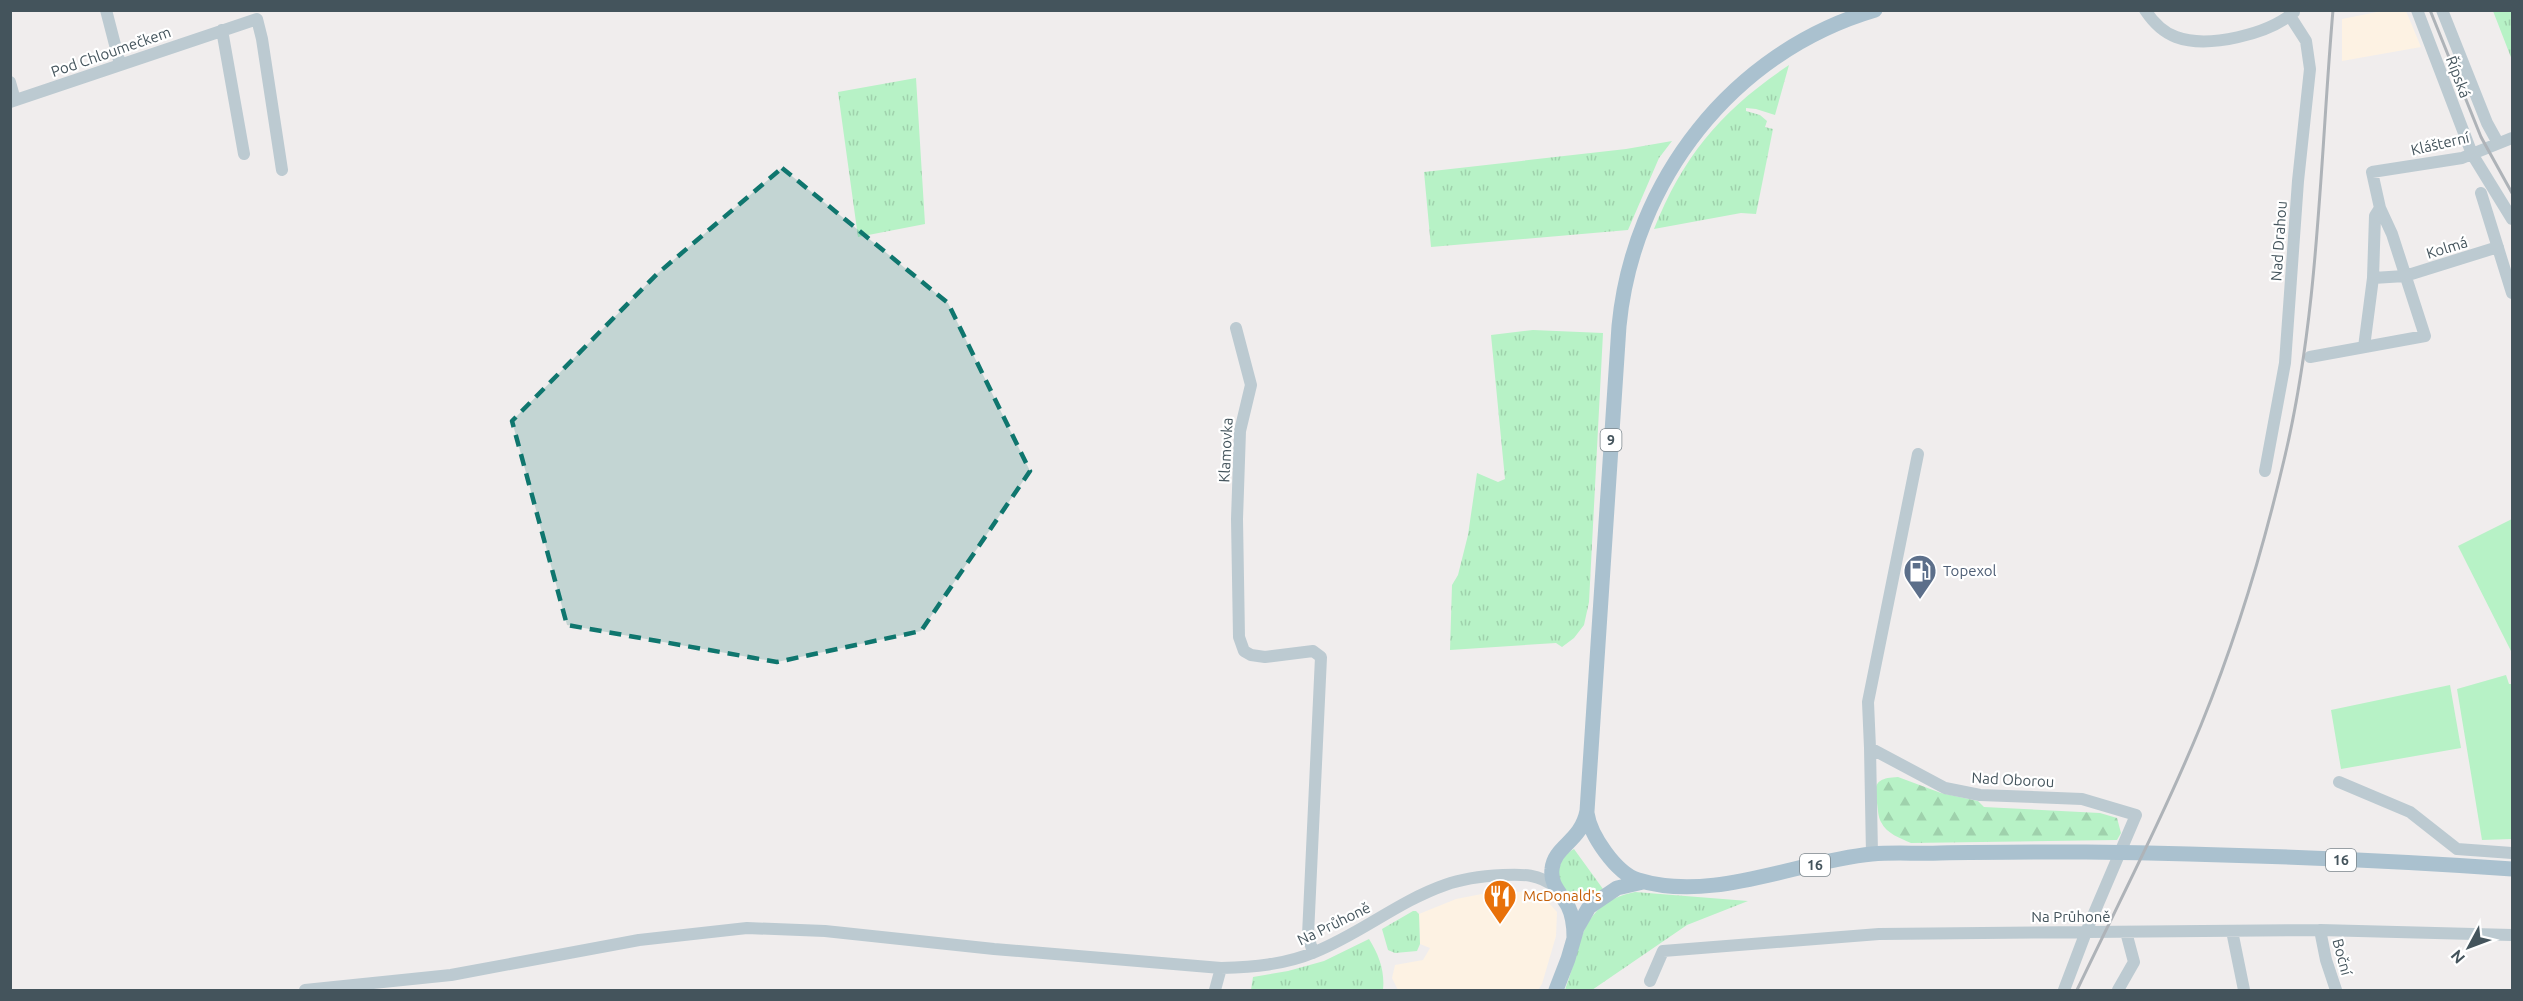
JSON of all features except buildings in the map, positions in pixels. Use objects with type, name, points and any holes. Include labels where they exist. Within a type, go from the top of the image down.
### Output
[{"type":"main road","name":"9","points":[[1556,856],[1580,832],[1587,811],[1619,323],[1626,277],[1638,234],[1656,194],[1676,159],[1701,125],[1726,98],[1760,69],[1794,46],[1830,27],[1875,10]]},
{"type":"main road","name":"9","points":[[1587,811],[1592,832],[1612,861]]},
{"type":"main road","points":[[1569,844],[1586,841],[1602,847]]},
{"type":"main road","name":"16","points":[[1601,898],[1623,885],[1646,882],[1688,886],[1718,885],[1872,854],[2169,853],[2512,869]]},
{"type":"main road","points":[[1556,856],[1551,872],[1573,920],[1574,937]]},
{"type":"main road","name":"16","points":[[1612,861],[1624,873],[1646,882]]},
{"type":"main road","points":[[1556,990],[1585,912],[1601,898],[1614,879],[1612,861]]},
{"type":"main road","points":[[1558,891],[1578,904],[1601,898]]},
{"type":"street","points":[[106,10],[120,64]]},
{"type":"street","name":"Řípská","points":[[2417,10],[2472,154],[2512,219]]},
{"type":"street","points":[[2442,10],[2487,123],[2498,142]]},
{"type":"street","name":"Nad Drahou","points":[[2145,11],[2165,32],[2177,38],[2195,41],[2258,32],[2293,13],[2306,41],[2310,69],[2298,181],[2285,363],[2265,471]]},
{"type":"street","name":"Pod Chloumečkem","points":[[13,101],[256,19],[262,39],[282,170]]},
{"type":"street","points":[[222,30],[244,154]]},
{"type":"street","points":[[10,82],[13,101]]},
{"type":"street","name":"Klášterní","points":[[2380,208],[2372,172],[2462,158],[2512,138]]},
{"type":"street","points":[[2481,193],[2512,288]]},
{"type":"street","points":[[2310,357],[2425,336],[2392,234],[2380,208]]},
{"type":"street","points":[[2364,347],[2373,278],[2375,216],[2380,208]]},
{"type":"street","name":"Kolmá","points":[[2373,278],[2405,276],[2498,247]]},
{"type":"street","name":"Klamovka","points":[[1236,328],[1251,385],[1240,425],[1237,519],[1239,637],[1244,651],[1251,655],[1264,657],[1313,651],[1321,657],[1308,935],[1312,953]]},
{"type":"street","points":[[1872,854],[1868,702],[1918,454]]},
{"type":"street","name":"Nad Oborou","points":[[1870,748],[1945,788],[1980,795],[2082,799],[2136,815],[2086,932]]},
{"type":"street","points":[[2339,782],[2410,812],[2457,849],[2512,854]]},
{"type":"street","name":"Na Průhoně","points":[[1521,874],[1540,867],[1556,856]]},
{"type":"street","name":"Na Průhoně","points":[[305,990],[451,975],[639,940],[747,928],[825,931],[994,949],[1221,968],[1272,965],[1312,953],[1347,938],[1408,901],[1445,885],[1471,878],[1521,874],[1536,876],[1558,891]]},
{"type":"street","name":"Na Průhoně","points":[[1650,981],[1663,951],[1879,934],[2320,930],[2512,935]]},
{"type":"street","name":"Boční","points":[[2320,930],[2326,960],[2336,990]]},
{"type":"street","points":[[2232,931],[2244,990]]},
{"type":"street","points":[[2064,990],[2086,932]]},
{"type":"street","points":[[2118,990],[2134,962],[2126,932]]},
{"type":"street","points":[[1215,990],[1221,968]]},
{"type":"highlighted area","points":[[782,168],[948,303],[1030,471],[921,631],[777,662],[567,625],[512,421],[657,274]]},
{"type":"shaded area","points":[[2382,11],[2406,11],[2421,47],[2342,61],[2342,19]]},
{"type":"shaded area","points":[[1538,891],[1557,912],[1556,936],[1542,984],[1538,990],[1398,990],[1392,978],[1395,965],[1423,960],[1430,948],[1420,944],[1419,914],[1456,899],[1487,893]]},
{"type":"green space","points":[[2493,11],[2512,11],[2512,60]]},
{"type":"green space","points":[[1789,65],[1775,115],[1746,108],[1746,111],[1760,115],[1767,121],[1765,127],[1773,129],[1756,214],[1741,213],[1654,229],[1678,178],[1708,136],[1744,99]]},
{"type":"green space","points":[[916,78],[925,224],[858,237],[838,92]]},
{"type":"green space","points":[[1672,141],[1659,158],[1628,230],[1431,247],[1424,172],[1626,149]]},
{"type":"green space","points":[[1533,330],[1603,333],[1589,602],[1584,625],[1574,638],[1562,647],[1556,643],[1450,650],[1452,585],[1458,575],[1468,535],[1477,473],[1498,482],[1505,479],[1491,335]]},
{"type":"green space","points":[[2512,519],[2512,653],[2458,546]]},
{"type":"green space","points":[[2506,675],[2509,684],[2512,684],[2512,839],[2482,840],[2457,689]]},
{"type":"green space","points":[[2450,685],[2461,748],[2341,769],[2331,710]]},
{"type":"green space","points":[[1898,777],[1941,793],[1978,801],[1984,807],[2100,813],[2117,818],[2121,833],[2117,840],[1911,843],[1887,830],[1879,815],[1876,786],[1881,780]]},
{"type":"green space","points":[[1574,849],[1603,889],[1590,896],[1579,897],[1569,893],[1559,877],[1564,857]]},
{"type":"green space","points":[[1635,892],[1748,901],[1687,925],[1592,990],[1565,990],[1585,928],[1593,916],[1616,898]]},
{"type":"green space","points":[[1413,911],[1419,914],[1420,944],[1417,951],[1395,953],[1388,950],[1382,929]]},
{"type":"green space","points":[[1369,939],[1380,963],[1383,990],[1251,990],[1253,977],[1288,971],[1324,961]]},
{"type":"railway","points":[[2077,990],[2157,825],[2201,725],[2237,627],[2267,527],[2296,405],[2305,349],[2317,237],[2333,10]]},
{"type":"railway","points":[[2430,10],[2481,137],[2512,193]]},
{"type":"place","name":"Topexol","points":[[1920,600]]},
{"type":"place","name":"McDonald's","points":[[1500,925]]}]
